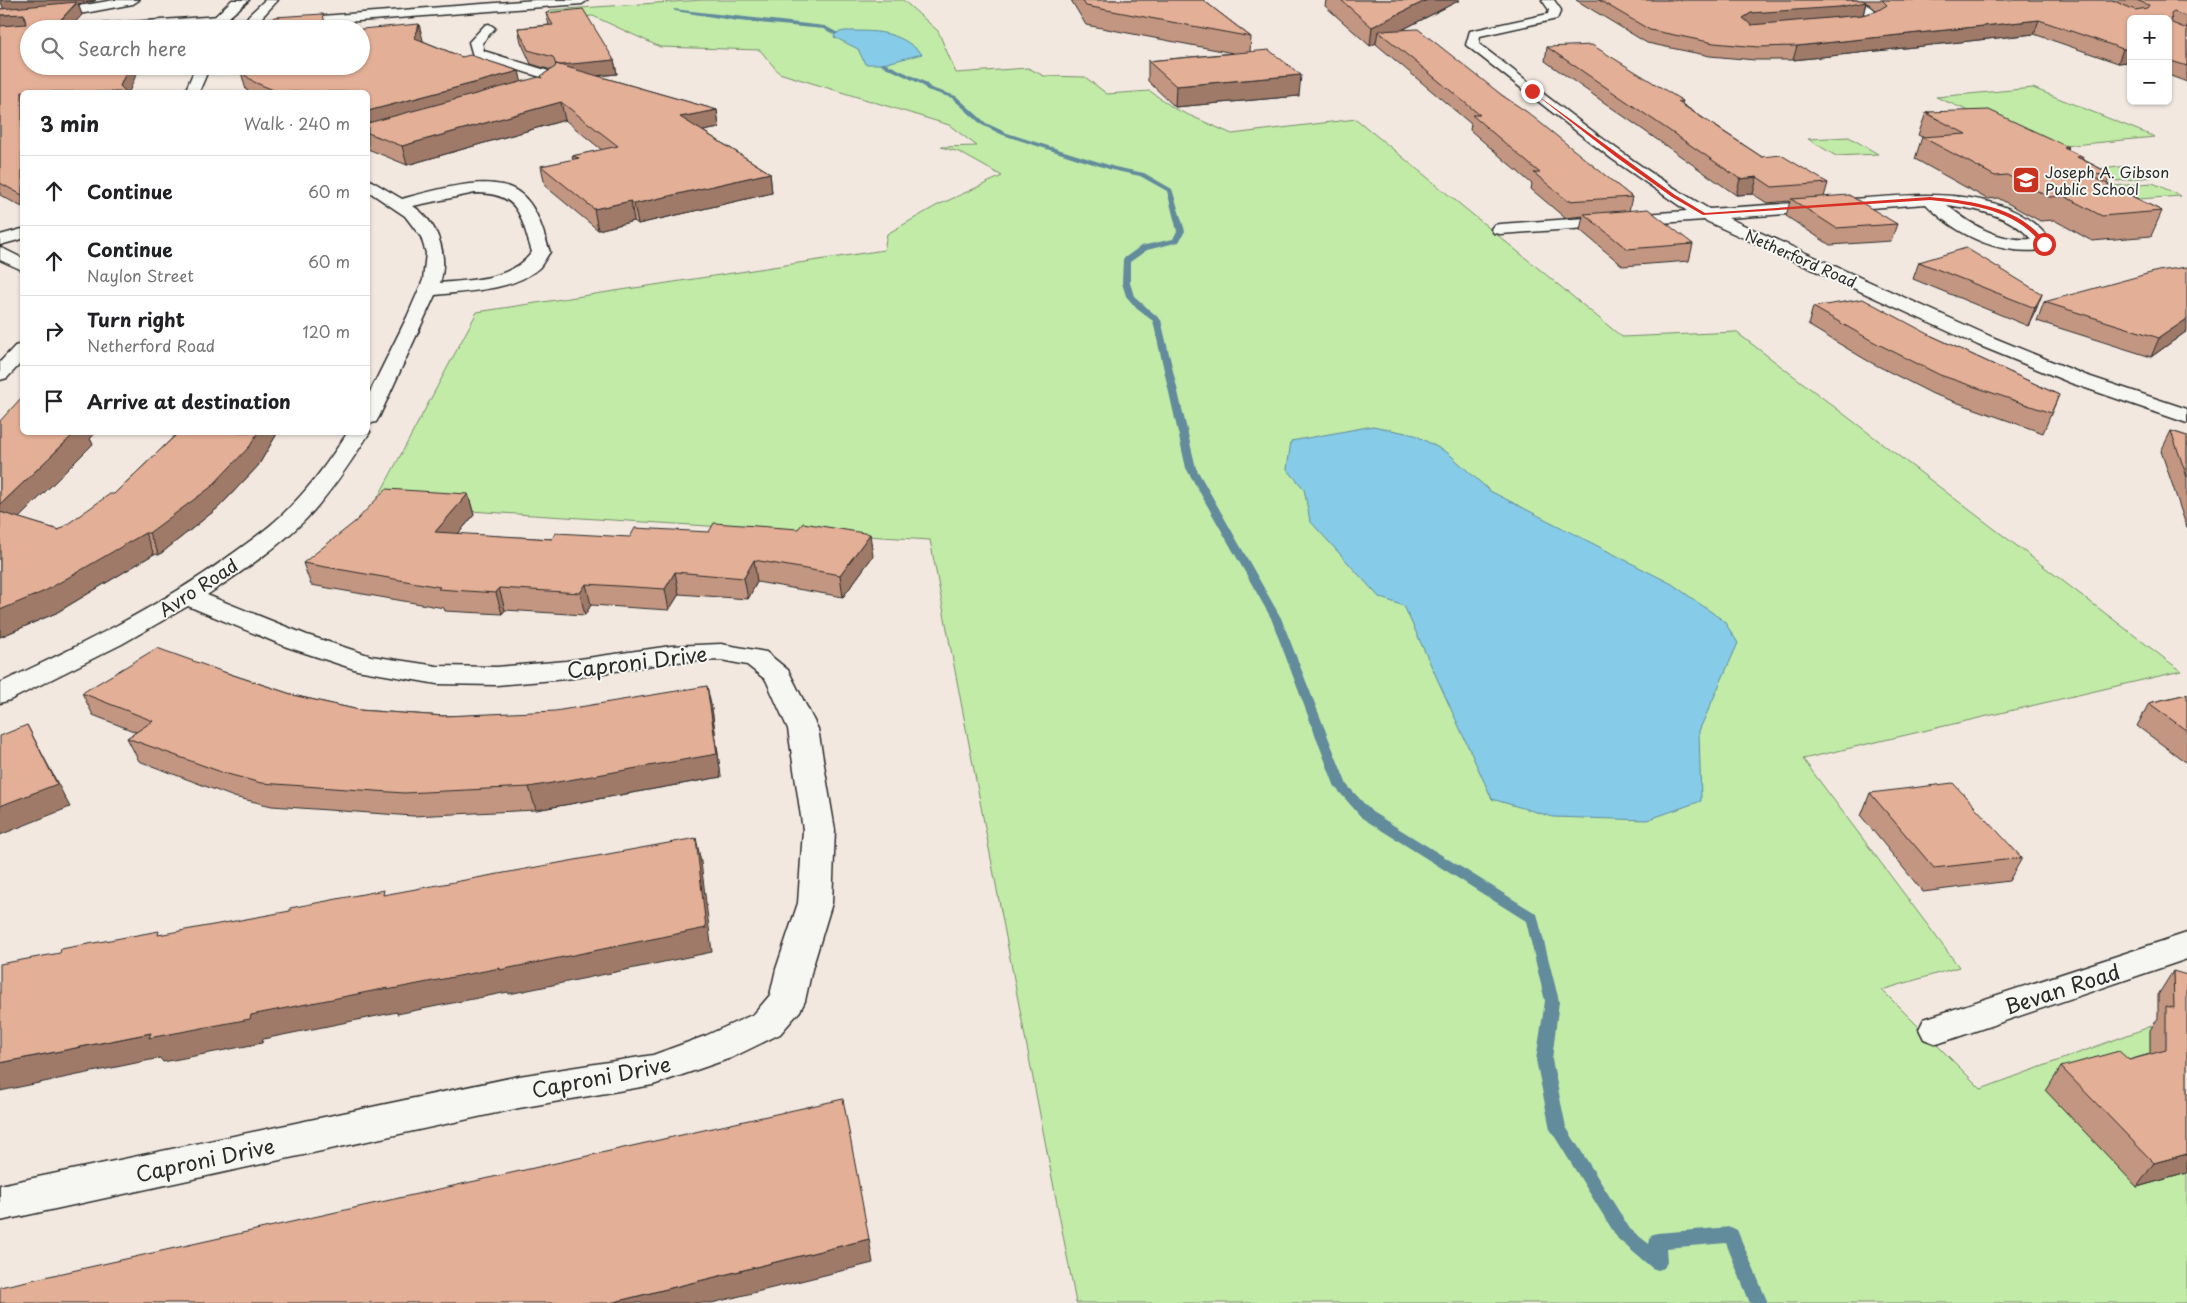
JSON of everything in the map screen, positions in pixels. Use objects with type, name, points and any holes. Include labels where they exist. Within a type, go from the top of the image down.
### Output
[{"type":"street","points":[[0,16],[85,9],[133,0]]},
{"type":"street","points":[[218,20],[237,2],[243,0]]},
{"type":"street","points":[[252,20],[272,0]]},
{"type":"street","points":[[322,20],[368,14],[582,0]]},
{"type":"street","name":"Netherford Road","points":[[1548,0],[1555,10],[1554,16],[1474,34],[1472,45],[1617,156],[1674,196],[1704,214],[1985,341],[2078,379],[2182,409]]},
{"type":"street","points":[[1834,25],[1871,21],[1875,17],[1872,12],[1846,0]]},
{"type":"street","points":[[489,28],[475,42],[478,53],[550,76],[551,83],[547,86],[519,95]]},
{"type":"street","points":[[193,90],[199,75]]},
{"type":"street","points":[[370,185],[411,212],[430,236],[436,252],[432,280],[418,317],[370,413]]},
{"type":"street","points":[[400,204],[452,191],[479,189],[502,191],[513,195],[528,213],[541,252],[537,260],[528,268],[512,276],[492,282],[428,290]]},
{"type":"street","points":[[1500,229],[1930,199],[1956,201],[1986,207],[2020,220],[2036,232],[2044,244],[2013,245],[1994,240],[1937,207],[1930,199]]},
{"type":"street","points":[[0,240],[20,235]]},
{"type":"street","points":[[0,252],[20,263]]},
{"type":"street","points":[[0,374],[20,352]]},
{"type":"street","name":"Avro Road","points":[[0,694],[131,629],[186,596],[259,546],[290,520],[342,458],[357,435]]},
{"type":"street","name":"Caproni Drive","points":[[0,1203],[519,1092],[653,1070],[718,1046],[767,1024],[786,1002],[794,969],[815,903],[819,830],[803,729],[778,676],[756,658],[721,652],[671,654],[566,670],[497,676],[437,675],[367,664],[298,640],[186,596]]},
{"type":"street","name":"Bevan Road","points":[[1937,1029],[2187,946]]},
{"type":"green space","points":[[702,0],[903,0],[938,31],[956,73],[1028,68],[1044,76],[1085,77],[1107,94],[1150,91],[1175,109],[1232,134],[1356,119],[1622,337],[1736,332],[2181,671],[1803,759],[1959,967],[1882,990],[1981,1089],[2168,1020],[2187,1038],[2187,1303],[1076,1303],[930,540],[374,505],[477,312],[884,250],[887,234],[936,206],[1002,176],[959,152],[941,147],[977,146],[949,125],[779,73],[760,50],[660,47],[593,16],[548,19],[550,10]]},
{"type":"green space","points":[[2033,88],[2155,137],[2053,147],[1936,97]]},
{"type":"green space","points":[[1849,137],[1878,154],[1836,156],[1808,139]]},
{"type":"green space","points":[[2127,166],[2152,177],[2117,181],[2093,170]]},
{"type":"green space","points":[[2153,183],[2181,196],[2139,199],[2113,186]]},
{"type":"water","points":[[845,31],[877,32],[895,36],[913,46],[922,54],[883,64],[865,64],[858,49],[834,37],[835,33]]},
{"type":"water","points":[[1373,426],[1415,435],[1448,453],[1490,491],[1672,584],[1724,621],[1738,643],[1699,731],[1701,801],[1647,820],[1553,817],[1492,799],[1404,606],[1379,597],[1310,521],[1304,489],[1287,469],[1291,441]]},
{"type":"building","points":[[1082,0],[1203,0],[1251,37],[1086,6]]},
{"type":"building","points":[[1341,0],[1427,0],[1372,27]]},
{"type":"building","points":[[1599,0],[1862,0],[1866,2],[1839,7],[1751,13],[1743,18],[1751,25],[1862,15],[1877,11],[1887,5],[1882,0],[2112,0],[2135,10],[2147,8],[2149,5],[2136,0],[2187,0],[2187,17],[2174,12],[2171,15],[2127,15],[2127,48],[2123,49],[2039,20],[1797,46],[1758,47],[1714,43],[1650,30]]},
{"type":"building","points":[[77,2],[60,20],[25,20],[24,14],[0,15],[0,9]]},
{"type":"building","points":[[583,9],[614,60],[556,65],[553,57],[528,50],[518,28],[553,25],[546,13]]},
{"type":"building","points":[[323,14],[324,20],[272,20],[274,17]]},
{"type":"building","points":[[2172,23],[2187,29],[2187,66],[2172,61]]},
{"type":"building","points":[[20,24],[20,75],[125,75],[120,86],[124,90],[20,90],[20,194],[0,183],[0,26]]},
{"type":"building","points":[[419,24],[415,38],[462,57],[470,55],[519,71],[370,110],[370,90],[273,90],[254,82],[245,75],[370,75],[370,28]]},
{"type":"building","points":[[1418,29],[1503,96],[1527,112],[1632,197],[1568,201],[1534,173],[1540,173],[1472,115],[1480,115],[1378,31]]},
{"type":"building","points":[[1592,45],[1683,101],[1678,102],[1762,157],[1781,155],[1828,183],[1772,187],[1757,177],[1740,179],[1547,47]]},
{"type":"building","points":[[1269,50],[1301,75],[1176,86],[1148,61]]},
{"type":"building","points":[[556,64],[717,110],[680,117],[770,173],[634,204],[631,201],[594,209],[541,166],[579,158],[572,156],[618,146],[561,102],[402,146],[370,134],[370,122],[539,77],[542,78],[541,76],[555,67]]},
{"type":"building","points":[[1989,110],[2068,147],[2064,148],[2083,157],[2077,157],[2111,174],[2089,175],[2162,211],[2102,216],[2064,196],[2049,197],[2007,175],[1995,176],[1922,137],[1966,134],[1927,112]]},
{"type":"building","points":[[1849,195],[1897,224],[1836,228],[1791,199]]},
{"type":"building","points":[[1648,209],[1693,244],[1627,249],[1584,214]]},
{"type":"building","points":[[1966,248],[2042,294],[2035,308],[1919,262]]},
{"type":"building","points":[[2187,267],[2187,319],[2159,338],[2044,302],[2158,271]]},
{"type":"building","points":[[1863,299],[1932,336],[2059,395],[2051,413],[1940,375],[1874,342],[1813,307]]},
{"type":"building","points":[[20,399],[20,435],[73,435],[0,505],[0,421]]},
{"type":"building","points":[[2171,431],[2187,436],[2187,477]]},
{"type":"building","points":[[176,435],[256,435],[250,446],[211,487],[149,533],[145,533],[45,591],[0,610],[0,512],[59,530],[110,494],[114,494]]},
{"type":"building","points":[[386,489],[468,494],[435,532],[552,539],[556,533],[630,537],[635,528],[709,532],[714,523],[798,529],[803,523],[870,534],[840,575],[754,560],[744,578],[675,572],[665,589],[586,584],[580,593],[499,588],[496,593],[438,589],[440,587],[303,563],[356,521]]},
{"type":"building","points":[[157,648],[297,696],[359,710],[444,716],[555,711],[707,686],[717,754],[529,787],[404,793],[261,783],[224,773],[127,738],[153,721],[82,693]]},
{"type":"building","points":[[2187,694],[2187,731],[2149,703]]},
{"type":"building","points":[[27,725],[57,784],[0,806],[0,736]]},
{"type":"building","points":[[1953,783],[2022,858],[1934,868],[1870,793]]},
{"type":"building","points":[[696,838],[706,928],[500,970],[500,968],[387,990],[388,988],[251,1015],[250,1019],[149,1038],[151,1033],[0,1063],[0,964],[60,953],[61,949],[159,931],[158,935],[290,911],[290,908],[384,890],[383,895]]},
{"type":"building","points":[[2173,971],[2187,975],[2187,1154],[2154,1163],[2061,1067],[2119,1051],[2129,1060],[2166,1050],[2166,1006],[2174,1008]]},
{"type":"building","points":[[843,1099],[869,1239],[610,1303],[0,1303],[0,1287]]},
{"type":"waterway","points":[[675,10],[825,28],[835,33]]},
{"type":"waterway","points":[[883,64],[923,83],[929,89],[954,97],[984,124],[1005,134],[1114,169],[1142,174],[1170,190],[1181,231],[1176,240],[1144,248],[1126,261],[1127,291],[1139,307],[1157,320],[1191,468],[1276,618],[1341,787],[1367,815],[1532,918],[1552,1001],[1544,1060],[1558,1129],[1624,1234],[1658,1262],[1657,1241],[1731,1235],[1759,1303]]},
{"type":"place","name":"Joseph A. Gibson Public School","points":[[2026,180]]},
{"type":"route","points":[[1532,91],[1617,156],[1674,196],[1704,214],[1930,199],[1956,201],[1986,207],[2020,220],[2036,232],[2044,244]]}]
